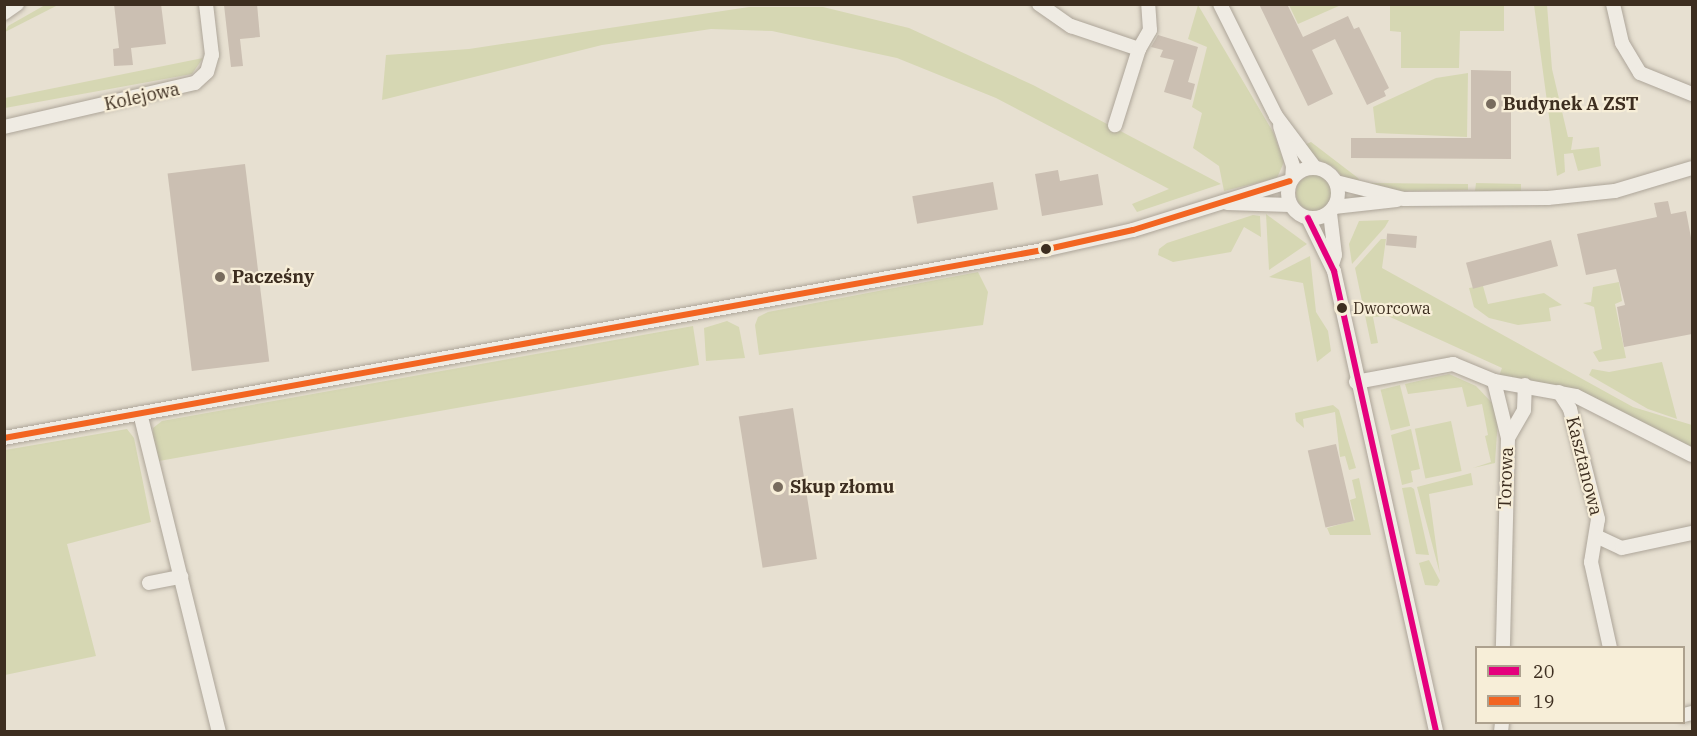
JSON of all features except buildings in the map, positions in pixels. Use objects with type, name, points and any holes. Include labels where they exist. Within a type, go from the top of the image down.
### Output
[{"type":"street","points":[[4,13],[17,4]]},
{"type":"street","name":"Kolejowa","points":[[4,127],[195,83],[207,72],[212,55],[206,4]]},
{"type":"street","points":[[1039,4],[1058,9],[1071,26],[1139,49]]},
{"type":"street","points":[[1115,125],[1139,49],[1150,30],[1148,4]]},
{"type":"street","points":[[1220,4],[1276,116],[1293,166],[1290,205]]},
{"type":"street","points":[[1613,4],[1619,37],[1640,73],[1692,94]]},
{"type":"street","points":[[1276,116],[1315,168],[1336,182],[1404,199]]},
{"type":"street","points":[[4,438],[1048,249],[1222,203],[1291,180],[1315,168]]},
{"type":"street","points":[[1658,181],[1692,168]]},
{"type":"street","points":[[1308,218],[1332,210],[1404,199],[1559,197],[1658,181],[1692,180]]},
{"type":"street","points":[[1336,182],[1332,210],[1335,255],[1332,265],[1356,382],[1436,732]]},
{"type":"street","points":[[1222,203],[1290,205],[1308,218],[1324,257],[1332,265]]},
{"type":"street","points":[[1356,382],[1453,364],[1494,381],[1559,392],[1692,455]]},
{"type":"street","name":"Torowa","points":[[1494,381],[1508,438],[1503,646]]},
{"type":"street","points":[[1508,438],[1524,410],[1525,385]]},
{"type":"street","name":"Kasztanowa","points":[[1559,392],[1570,409],[1598,537],[1591,562],[1610,646]]},
{"type":"street","points":[[141,413],[219,732]]},
{"type":"street","points":[[1598,537],[1622,548],[1692,533]]},
{"type":"street","points":[[149,582],[181,577]]},
{"type":"green space","points":[[45,5],[58,5],[5,32],[8,26]]},
{"type":"green space","points":[[1198,5],[1273,132],[1284,162],[1277,178],[1224,191],[1219,166],[1193,148],[1202,113],[1192,107],[1207,47],[1188,39]]},
{"type":"green space","points":[[1289,5],[1341,5],[1298,24]]},
{"type":"green space","points":[[1390,5],[1504,5],[1504,31],[1460,31],[1459,68],[1401,68],[1401,32],[1390,31]]},
{"type":"green space","points":[[1534,5],[1547,5],[1552,69],[1568,137],[1573,137],[1571,150],[1599,147],[1601,166],[1578,171],[1573,153],[1564,154],[1565,172],[1557,176]]},
{"type":"green space","points":[[749,7],[823,7],[909,28],[1033,85],[1221,184],[1137,212],[1132,204],[1169,189],[996,98],[897,58],[772,31],[711,29],[602,45],[382,100],[386,55],[469,49]]},
{"type":"green space","points":[[203,58],[192,74],[5,108],[5,98]]},
{"type":"green space","points":[[1468,73],[1467,137],[1376,133],[1373,107],[1436,78]]},
{"type":"green space","points":[[1311,142],[1358,178],[1361,183],[1345,180],[1334,167],[1312,157],[1302,146]]},
{"type":"green space","points":[[1314,175],[1327,180],[1332,193],[1327,206],[1314,211],[1301,206],[1296,193],[1301,180]]},
{"type":"green space","points":[[1369,183],[1468,184],[1468,190],[1397,191],[1368,188]]},
{"type":"green space","points":[[1476,183],[1521,184],[1521,191],[1475,191]]},
{"type":"green space","points":[[1266,214],[1307,244],[1269,270]]},
{"type":"green space","points":[[1253,215],[1260,216],[1261,237],[1244,227],[1231,252],[1173,262],[1158,255],[1159,249],[1167,243]]},
{"type":"green space","points":[[1389,220],[1352,264],[1349,244],[1359,221]]},
{"type":"green space","points":[[1381,239],[1386,239],[1382,268],[1633,407],[1692,425],[1692,450],[1563,386],[1499,376],[1502,368],[1388,316],[1373,317],[1378,343],[1371,344],[1355,268]]},
{"type":"green space","points":[[1310,256],[1316,312],[1328,331],[1331,351],[1317,362],[1303,283],[1269,277]]},
{"type":"green space","points":[[978,272],[988,292],[983,325],[759,355],[755,325],[758,317],[768,312]]},
{"type":"green space","points":[[1619,282],[1622,301],[1615,304],[1626,358],[1599,362],[1593,352],[1602,349],[1594,307],[1583,303],[1591,302],[1593,287]]},
{"type":"green space","points":[[1483,286],[1488,304],[1544,293],[1562,305],[1549,308],[1551,321],[1518,325],[1489,318],[1474,307],[1469,288]]},
{"type":"green space","points":[[727,321],[739,327],[745,358],[706,361],[704,328]]},
{"type":"green space","points":[[693,326],[699,365],[159,461],[153,438],[153,428],[162,421]]},
{"type":"green space","points":[[1662,362],[1677,419],[1648,409],[1589,375],[1592,369],[1609,372]]},
{"type":"green space","points":[[1449,374],[1476,386],[1493,404],[1498,418],[1495,463],[1473,468],[1491,462],[1485,436],[1488,435],[1482,404],[1467,407],[1462,387],[1408,394],[1405,384]]},
{"type":"green space","points":[[1400,385],[1410,426],[1391,431],[1381,390]]},
{"type":"green space","points":[[1333,405],[1339,410],[1356,468],[1349,470],[1345,456],[1340,457],[1335,412],[1303,419],[1304,428],[1296,421],[1295,413]]},
{"type":"green space","points":[[1451,421],[1462,471],[1425,479],[1415,429]]},
{"type":"green space","points":[[127,429],[134,438],[151,522],[67,544],[96,656],[5,675],[5,450]]},
{"type":"green space","points":[[1411,429],[1420,469],[1411,471],[1413,482],[1402,485],[1391,435]]},
{"type":"green space","points":[[1471,473],[1473,485],[1429,494],[1440,574],[1417,487]]},
{"type":"green space","points":[[1359,478],[1371,535],[1330,535],[1327,528],[1355,520],[1350,500],[1356,498],[1352,480]]},
{"type":"green space","points":[[1402,488],[1414,489],[1429,555],[1416,554]]},
{"type":"green space","points":[[1429,560],[1440,581],[1437,586],[1425,585],[1419,563]]},
{"type":"transit line","name":"19","points":[[4,438],[1048,249],[1133,230],[1290,181]]},
{"type":"transit line","name":"20","points":[[1308,218],[1334,271],[1436,732]]},
{"type":"place","name":"Budynek A ZST","points":[[1491,104]]},
{"type":"place","name":"Pacześny","points":[[220,277]]},
{"type":"place","name":"Dworcowa","points":[[1342,308]]},
{"type":"place","name":"Skup złomu","points":[[778,487]]}]
